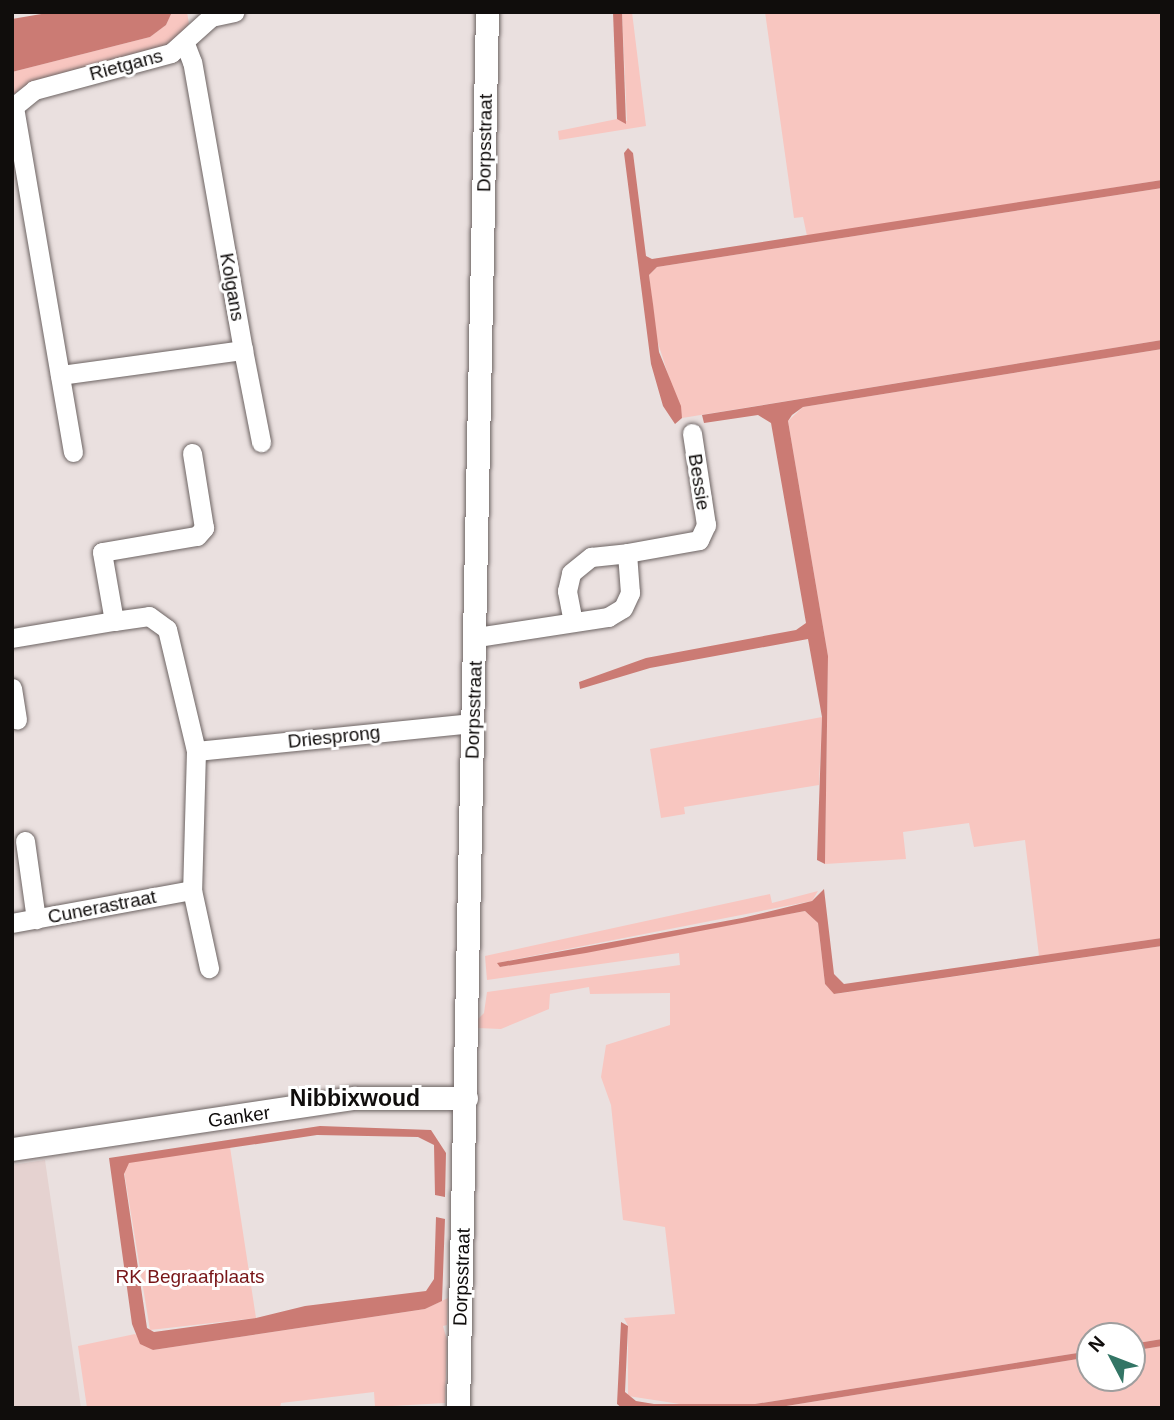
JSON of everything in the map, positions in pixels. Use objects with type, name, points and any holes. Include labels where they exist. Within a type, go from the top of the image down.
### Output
[{"type":"street","name":"Rietgans","points":[[13,107],[34,90],[162,57],[185,44],[211,17],[234,12]]},
{"type":"street","name":"Dorpsstraat","points":[[458,1408],[477,637],[487,12]]},
{"type":"street","name":"Kolgans","points":[[185,44],[192,61],[261,442]]},
{"type":"street","points":[[13,107],[73,452]]},
{"type":"street","points":[[60,375],[243,350]]},
{"type":"street","name":"Bessie","points":[[573,622],[567,591],[577,566],[591,557],[693,542],[704,533],[692,433]]},
{"type":"street","points":[[114,621],[102,552],[197,536],[204,528],[192,453]]},
{"type":"street","points":[[477,637],[608,617],[623,608],[631,585],[627,553]]},
{"type":"street","points":[[12,638],[149,616],[167,629],[196,751],[192,890],[209,968]]},
{"type":"street","points":[[12,688],[17,720]]},
{"type":"street","name":"Driesprong","points":[[196,751],[473,723]]},
{"type":"street","points":[[24,841],[36,919]]},
{"type":"street","name":"Cunerastraat","points":[[12,923],[192,890]]},
{"type":"street","name":"Ganker","points":[[12,1149],[355,1098],[466,1098]]},
{"type":"shaded area","points":[[53,12],[172,12],[166,25],[150,37],[12,72],[12,19]]},
{"type":"shaded area","points":[[613,12],[622,12],[626,124],[617,119]]},
{"type":"shaded area","points":[[628,148],[633,153],[646,256],[652,259],[1162,180],[1162,188],[657,267],[649,275],[659,352],[681,406],[682,418],[675,424],[663,406],[651,364],[624,153]]},
{"type":"shaded area","points":[[1162,340],[1162,349],[803,407],[788,421],[828,656],[825,864],[817,860],[822,717],[808,639],[650,668],[580,689],[579,682],[646,658],[796,630],[806,623],[771,423],[758,415],[704,423],[702,415]]},
{"type":"shaded area","points":[[824,889],[834,974],[844,984],[1162,938],[1162,946],[834,994],[825,984],[818,923],[805,911],[586,953],[500,967],[497,963],[742,918],[812,901]]},
{"type":"shaded area","points":[[320,1126],[431,1130],[446,1153],[445,1197],[435,1195],[434,1145],[418,1137],[317,1135],[129,1163],[124,1174],[147,1328],[154,1332],[256,1318],[305,1306],[426,1291],[434,1279],[436,1217],[445,1219],[442,1301],[425,1309],[153,1350],[140,1344],[132,1324],[109,1158]]},
{"type":"shaded area","points":[[45,1160],[81,1408],[12,1408],[12,1165]]},
{"type":"shaded area","points":[[621,1322],[628,1326],[625,1392],[636,1401],[654,1404],[755,1404],[1076,1353],[1076,1359],[774,1408],[622,1408],[617,1404]]},
{"type":"shaded area","points":[[1162,1339],[1162,1346],[1146,1349],[1146,1342]]},
{"type":"green space","points":[[172,12],[187,12],[189,24],[169,45],[25,86],[12,96],[12,72],[150,37],[166,25]]},
{"type":"green space","points":[[622,12],[632,12],[646,126],[559,140],[558,131],[617,119],[627,121]]},
{"type":"green space","points":[[765,12],[1162,12],[1162,180],[807,236],[803,217],[794,218]]},
{"type":"green space","points":[[1162,188],[1162,340],[682,418],[657,340],[649,275],[657,267]]},
{"type":"green space","points":[[1162,349],[1162,938],[1039,956],[1025,840],[974,847],[969,823],[903,832],[906,859],[825,864],[828,656],[788,421],[803,407]]},
{"type":"green space","points":[[822,717],[819,785],[684,807],[685,814],[661,818],[650,749]]},
{"type":"green space","points":[[818,891],[812,901],[502,962],[500,967],[805,911],[818,923],[825,984],[835,994],[1162,946],[1162,1339],[1146,1342],[1146,1322],[1076,1322],[1076,1353],[755,1404],[693,1406],[628,1396],[628,1326],[624,1318],[675,1314],[665,1227],[623,1220],[611,1105],[601,1077],[606,1045],[670,1025],[670,993],[590,994],[589,987],[550,994],[549,1009],[501,1029],[477,1028],[477,1020],[484,1013],[487,992],[680,965],[679,953],[487,980],[485,956],[770,894],[772,903]]},
{"type":"green space","name":"RK Begraafplaats","points":[[230,1147],[256,1318],[150,1330],[124,1171],[129,1162]]},
{"type":"green space","points":[[448,1298],[447,1325],[443,1326],[447,1340],[445,1403],[375,1407],[374,1392],[281,1403],[280,1408],[87,1408],[78,1346],[135,1334],[153,1350],[425,1309]]},
{"type":"green space","points":[[1162,1346],[1162,1408],[774,1408],[1076,1359],[1076,1392],[1146,1392],[1146,1349]]},
{"type":"district","name":"Nibbixwoud","points":[[355,1098]]}]
